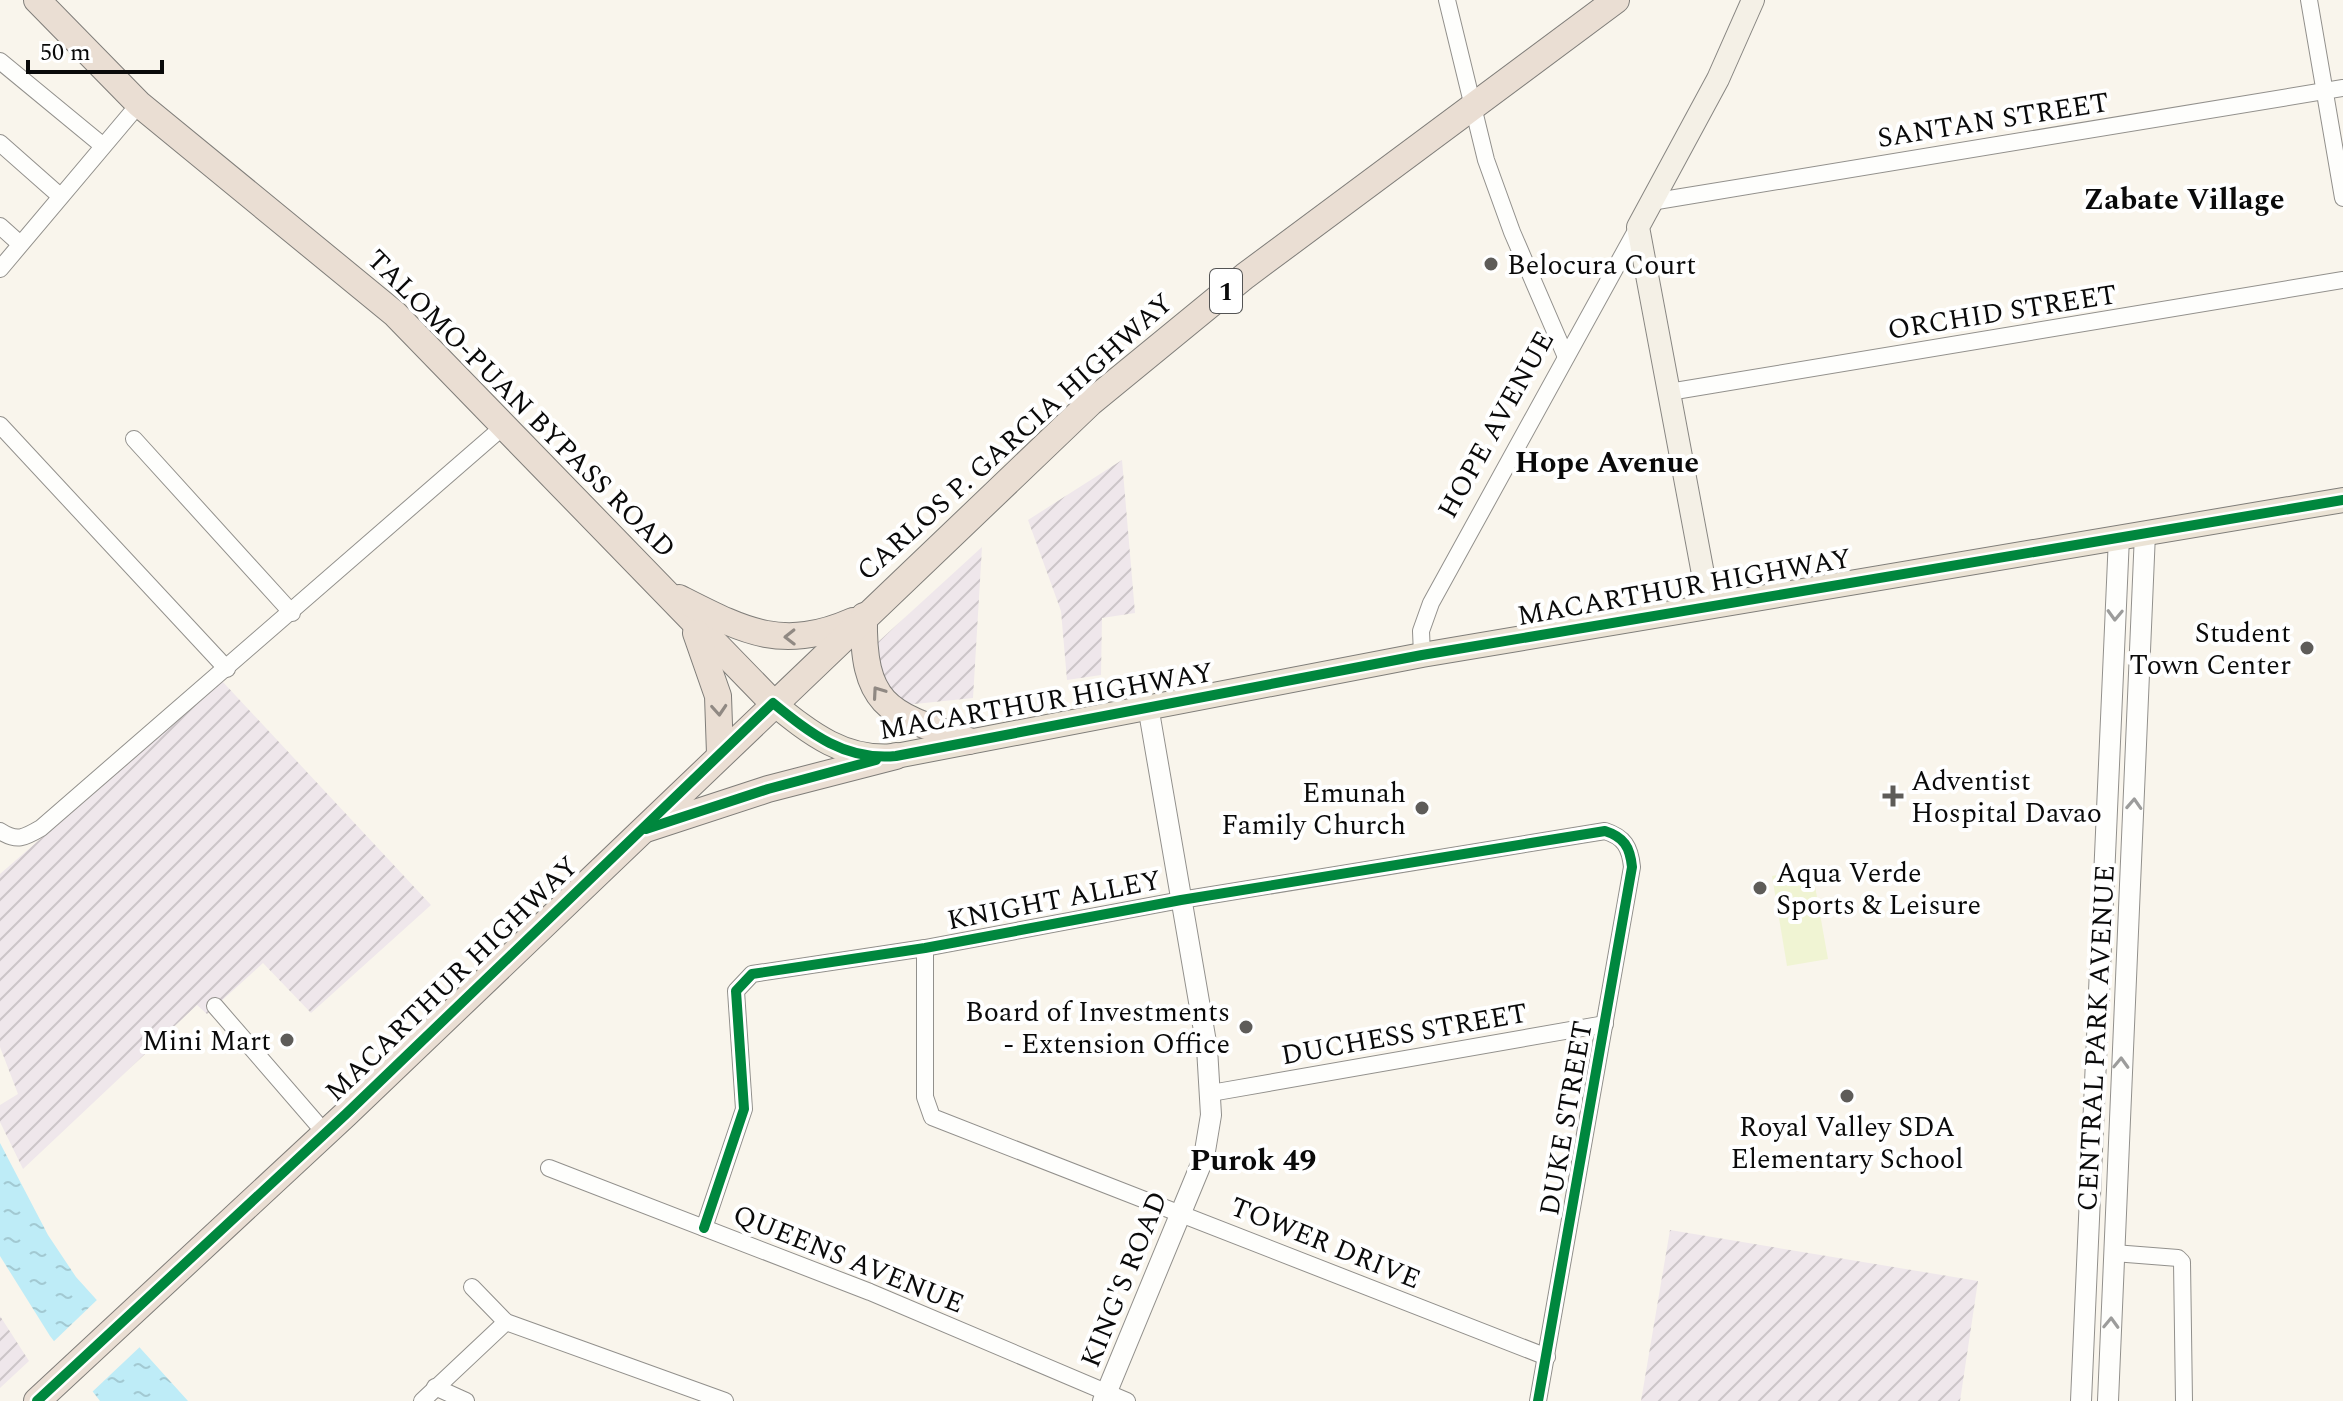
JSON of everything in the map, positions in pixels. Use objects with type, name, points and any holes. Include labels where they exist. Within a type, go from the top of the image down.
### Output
[{"type":"highway","name":"TALOMO-PUAN BYPASS ROAD","points":[[37,0],[139,104],[395,314],[773,703]]},
{"type":"highway","name":"CARLOS P. GARCIA HIGHWAY","points":[[773,703],[1142,357],[1245,276],[1616,0]]},
{"type":"highway","points":[[660,588],[736,626],[777,638],[815,635],[864,616],[866,667],[872,685],[882,700],[910,720],[969,741]]},
{"type":"highway","points":[[687,616],[716,684],[720,754]]},
{"type":"highway","name":"MACARTHUR HIGHWAY","points":[[37,1401],[325,1133],[773,703]]},
{"type":"highway","points":[[639,831],[768,789],[896,756]]},
{"type":"main road","name":"HOPE AVENUE","points":[[1638,227],[1718,79],[1753,0]]},
{"type":"main road","points":[[1638,227],[1709,606]]},
{"type":"main road","name":"MACARTHUR HIGHWAY","points":[[773,703],[834,747],[870,757],[896,756],[1422,655],[2343,500]]},
{"type":"street","points":[[1447,0],[1470,108],[1512,232],[1566,357]]},
{"type":"street","points":[[2309,0],[2343,198]]},
{"type":"street","points":[[0,61],[102,145]]},
{"type":"street","name":"SANTAN STREET","points":[[1651,202],[2343,88]]},
{"type":"street","points":[[0,269],[139,104]]},
{"type":"street","points":[[0,143],[60,196]]},
{"type":"street","points":[[0,226],[19,243]]},
{"type":"street","name":"HOPE AVENUE","points":[[1422,655],[1421,631],[1431,603],[1638,227]]},
{"type":"street","name":"ORCHID STREET","points":[[1669,392],[2343,280]]},
{"type":"street","points":[[0,425],[227,669]]},
{"type":"street","points":[[0,831],[13,839],[23,839],[41,828],[504,426]]},
{"type":"street","points":[[134,439],[292,613]]},
{"type":"street","name":"CENTRAL PARK AVENUE","points":[[2108,1401],[2145,533]]},
{"type":"street","name":"CENTRAL PARK AVENUE","points":[[2081,1401],[2119,537]]},
{"type":"street","name":"KING'S ROAD","points":[[1105,1397],[1204,1157],[1211,1115],[1207,1048],[1148,706]]},
{"type":"street","points":[[2110,742],[2137,743]]},
{"type":"street","name":"KNIGHT ALLEY","points":[[704,1228],[744,1109],[735,999],[739,984],[760,970],[925,948],[1181,900],[1588,831],[1618,835],[1626,843]]},
{"type":"street","name":"DUKE STREET","points":[[1538,1401],[1632,867],[1626,843]]},
{"type":"street","name":"TOWER DRIVE","points":[[925,948],[925,1097],[932,1117],[1547,1357]]},
{"type":"street","points":[[2100,999],[2124,1000]]},
{"type":"street","points":[[215,1006],[325,1133]]},
{"type":"street","name":"DUCHESS STREET","points":[[1211,1093],[1605,1024]]},
{"type":"street","name":"QUEENS AVENUE","points":[[549,1168],[870,1292],[1105,1397],[1127,1401]]},
{"type":"street","points":[[2114,1253],[2178,1258],[2182,1262],[2184,1401]]},
{"type":"street","points":[[472,1287],[506,1322],[725,1401]]},
{"type":"street","points":[[422,1401],[506,1322]]},
{"type":"street","points":[[435,1387],[466,1401]]},
{"type":"shaded area","points":[[1122,460],[1135,613],[1102,618],[1101,675],[1067,680],[1061,611],[1028,520]]},
{"type":"shaded area","points":[[982,547],[973,698],[905,705],[886,686],[878,642]]},
{"type":"shaded area","points":[[222,681],[431,905],[311,1013],[263,963],[207,1014],[197,1005],[23,1169],[0,1122],[0,1105],[18,1094],[0,1047],[0,874]]},
{"type":"shaded area","points":[[1670,1230],[1978,1281],[1960,1401],[1641,1401]]},
{"type":"shaded area","points":[[0,1316],[29,1361],[0,1388]]},
{"type":"green space","points":[[1812,869],[1828,959],[1787,966],[1772,876]]},
{"type":"water","points":[[0,1143],[48,1235],[76,1277],[188,1401],[100,1401],[50,1336],[0,1256]]},
{"type":"pier","points":[[100,1297],[143,1344],[90,1394],[51,1344]]},
{"type":"cycle path","points":[[37,1401],[346,1114],[773,703],[815,735],[845,750],[896,756],[1422,655],[2343,500]]},
{"type":"cycle path","points":[[646,829],[768,789],[876,760]]},
{"type":"cycle path","points":[[704,1228],[744,1109],[736,991],[752,974],[925,948],[1181,900],[1605,831],[1625,844],[1632,867],[1538,1401]]},
{"type":"place","name":"Belocura Court","points":[[1491,264]]},
{"type":"place","name":"Student Town Center","points":[[2307,648]]},
{"type":"place","name":"Adventist Hospital Davao","points":[[1893,796]]},
{"type":"place","name":"Emunah Family Church","points":[[1422,808]]},
{"type":"place","name":"Aqua Verde Sports & Leisure","points":[[1760,888]]},
{"type":"place","name":"Board of Investments - Extension Office","points":[[1246,1027]]},
{"type":"place","name":"Mini Mart","points":[[287,1040]]},
{"type":"place","name":"Royal Valley SDA Elementary School","points":[[1847,1096]]},
{"type":"district","name":"Zabate Village","points":[[2184,199]]},
{"type":"district","name":"Hope Avenue","points":[[1607,462]]},
{"type":"district","name":"Purok 49","points":[[1253,1160]]}]
